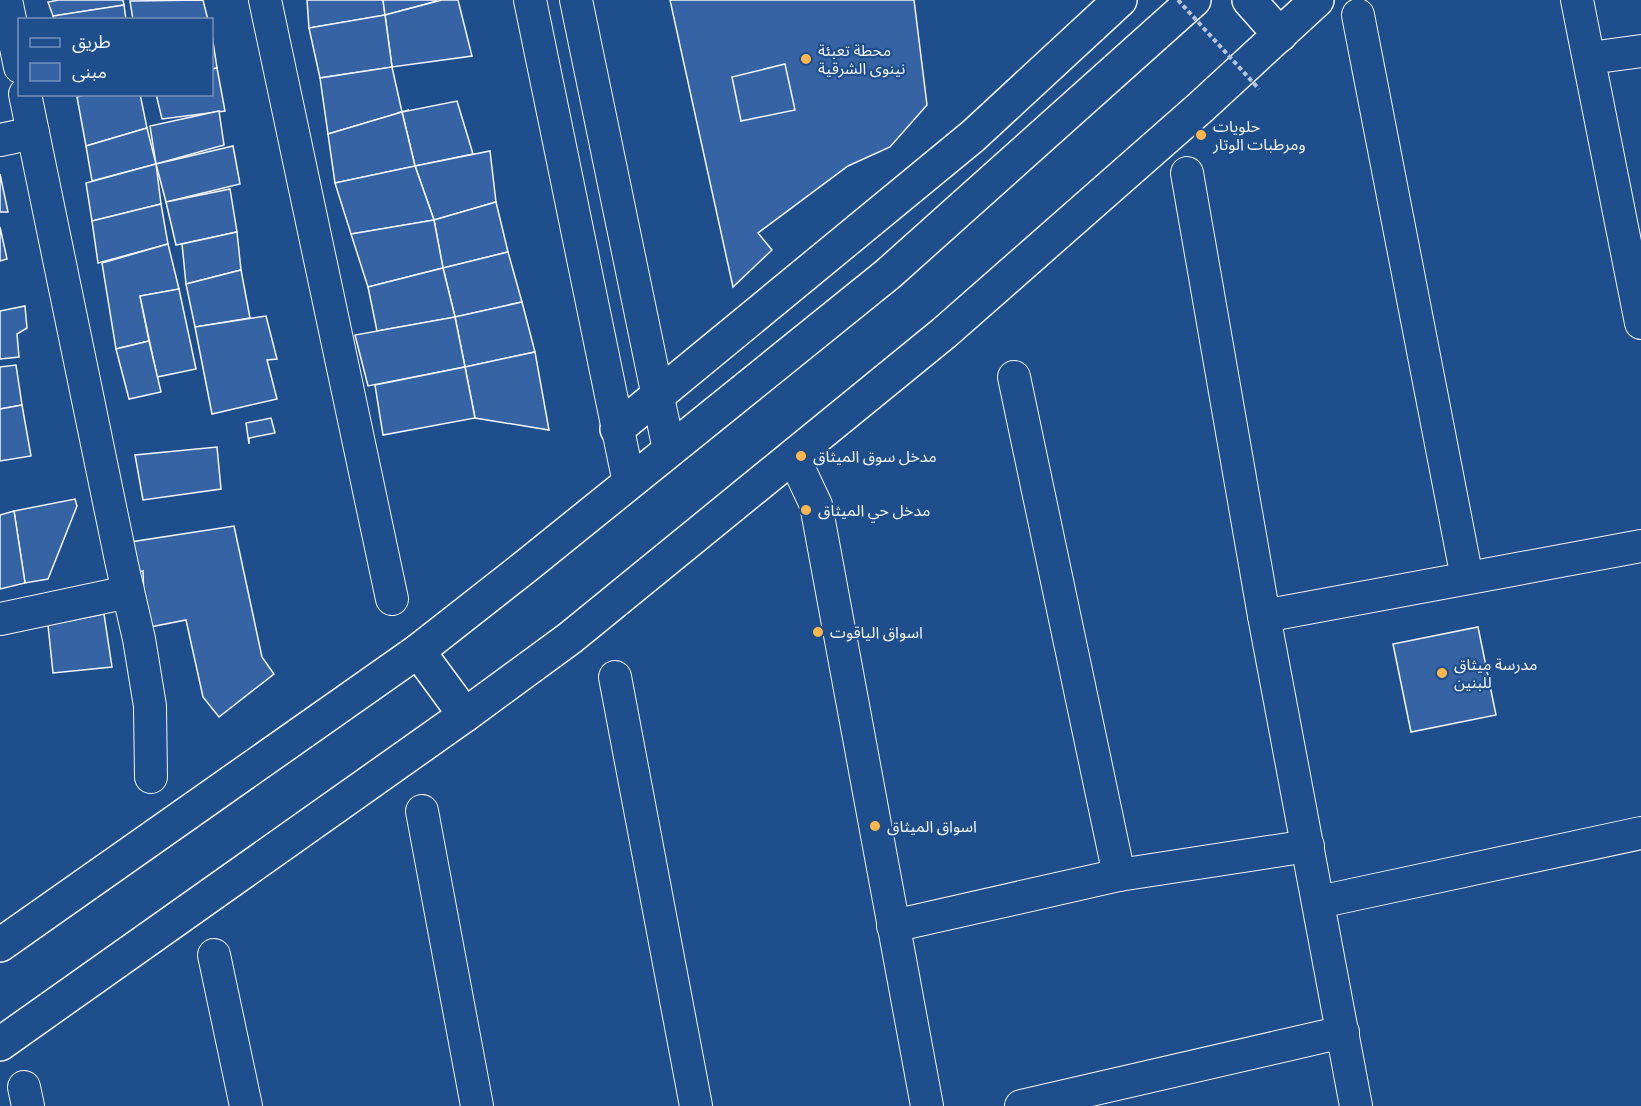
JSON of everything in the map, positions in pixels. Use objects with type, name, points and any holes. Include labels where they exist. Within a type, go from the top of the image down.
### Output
[{"type":"main road","points":[[617,429],[974,136],[1120,0]]},
{"type":"main road","points":[[0,945],[418,651],[888,274],[1194,0]]},
{"type":"main road","points":[[1249,0],[1280,35]]},
{"type":"main road","points":[[0,1044],[465,715],[570,638],[944,333],[1317,0]]},
{"type":"main road","points":[[418,651],[465,715]]},
{"type":"street","points":[[6,0],[18,57]]},
{"type":"street","points":[[265,0],[392,599]]},
{"type":"street","points":[[530,0],[629,483]]},
{"type":"street","points":[[576,0],[669,450]]},
{"type":"street","points":[[1577,0],[1641,323]]},
{"type":"street","points":[[1358,15],[1467,578]]},
{"type":"street","points":[[1590,58],[1641,51]]},
{"type":"street","points":[[25,96],[139,639],[150,706],[151,777]]},
{"type":"street","points":[[0,140],[33,133]]},
{"type":"street","points":[[1187,173],[1264,616],[1356,1106]]},
{"type":"street","points":[[1014,377],[1119,875]]},
{"type":"street","points":[[793,456],[816,505],[927,1106]]},
{"type":"street","points":[[1264,616],[1641,546]]},
{"type":"street","points":[[0,619],[128,592]]},
{"type":"street","points":[[615,677],[696,1106]]},
{"type":"street","points":[[422,811],[477,1106]]},
{"type":"street","points":[[1319,902],[1641,833]]},
{"type":"street","points":[[893,926],[1119,875],[1308,846]]},
{"type":"street","points":[[214,955],[246,1106]]},
{"type":"street","points":[[1022,1106],[1343,1032]]},
{"type":"path","points":[[1178,0],[1259,89]]},
{"type":"building","points":[[123,0],[124,5],[53,16],[48,2]]},
{"type":"building","points":[[203,0],[208,18],[133,18],[130,1]]},
{"type":"building","points":[[307,0],[383,0],[385,15],[309,28]]},
{"type":"building","points":[[383,0],[437,0],[437,1],[385,15]]},
{"type":"building","points":[[442,0],[458,0],[472,56],[392,67],[385,15]]},
{"type":"building","points":[[670,0],[914,0],[927,105],[890,147],[848,166],[758,233],[772,250],[733,287]]},
{"type":"building","points":[[124,5],[126,18],[54,18],[53,16]]},
{"type":"building","points":[[385,15],[392,67],[320,78],[309,28]]},
{"type":"building","points":[[213,42],[217,68],[213,69]]},
{"type":"building","points":[[785,64],[795,110],[741,121],[732,77]]},
{"type":"building","points":[[392,67],[402,112],[409,110],[328,134],[320,78]]},
{"type":"building","points":[[217,68],[225,111],[162,119],[156,96],[213,96],[213,69]]},
{"type":"building","points":[[140,96],[147,128],[86,146],[77,97]]},
{"type":"building","points":[[457,101],[473,154],[415,166],[402,112]]},
{"type":"building","points":[[219,111],[224,145],[156,164],[150,126]]},
{"type":"building","points":[[402,112],[415,166],[335,183],[328,134]]},
{"type":"building","points":[[147,128],[156,164],[92,181],[86,146]]},
{"type":"building","points":[[233,146],[240,184],[166,202],[156,164]]},
{"type":"building","points":[[490,151],[496,202],[434,220],[415,166]]},
{"type":"building","points":[[156,164],[161,204],[92,221],[86,183]]},
{"type":"building","points":[[415,166],[434,220],[351,234],[335,183]]},
{"type":"building","points":[[0,174],[8,212],[0,212]]},
{"type":"building","points":[[230,189],[237,232],[176,245],[166,202]]},
{"type":"building","points":[[496,202],[508,252],[443,268],[434,220]]},
{"type":"building","points":[[161,204],[168,244],[98,263],[92,221]]},
{"type":"building","points":[[434,220],[443,268],[368,287],[351,234]]},
{"type":"building","points":[[0,227],[7,259],[0,261]]},
{"type":"building","points":[[237,232],[241,270],[186,284],[182,244]]},
{"type":"building","points":[[168,244],[179,289],[140,296],[149,341],[116,349],[102,263]]},
{"type":"building","points":[[508,252],[522,302],[455,317],[443,268]]},
{"type":"building","points":[[443,268],[455,317],[377,331],[368,287]]},
{"type":"building","points":[[241,270],[250,318],[195,327],[186,284]]},
{"type":"building","points":[[179,289],[196,369],[157,377],[140,296]]},
{"type":"building","points":[[522,302],[535,352],[465,367],[455,317]]},
{"type":"building","points":[[25,306],[27,328],[17,334],[19,357],[0,359],[0,311]]},
{"type":"building","points":[[266,316],[277,359],[267,360],[277,399],[212,414],[195,327]]},
{"type":"building","points":[[455,317],[465,367],[368,386],[355,335]]},
{"type":"building","points":[[149,341],[161,392],[129,399],[116,349]]},
{"type":"building","points":[[535,352],[549,430],[475,418],[465,367]]},
{"type":"building","points":[[16,365],[22,405],[0,409],[0,367]]},
{"type":"building","points":[[465,367],[475,418],[383,435],[375,385]]},
{"type":"building","points":[[22,405],[31,456],[0,461],[0,409]]},
{"type":"building","points":[[271,418],[275,433],[249,438],[249,444],[246,423]]},
{"type":"building","points":[[217,447],[221,489],[143,500],[135,455]]},
{"type":"building","points":[[75,499],[77,506],[48,579],[25,583],[14,511]]},
{"type":"building","points":[[14,511],[25,583],[0,589],[0,515]]},
{"type":"building","points":[[234,526],[262,657],[274,674],[219,717],[203,697],[186,620],[145,628],[143,571],[129,574],[124,543]]},
{"type":"building","points":[[104,614],[112,667],[53,673],[48,625]]},
{"type":"building","points":[[1478,627],[1496,715],[1411,732],[1393,644]]},
{"type":"place","name":"محطة تعبئة نينوى الشرقية","points":[[806,59]]},
{"type":"place","name":"حلويات ومرطبات الوتار","points":[[1201,135]]},
{"type":"place","name":"مدخل سوق الميثاق","points":[[801,456]]},
{"type":"place","name":"مدخل حي الميثاق","points":[[806,510]]},
{"type":"place","name":"اسواق الياقوت","points":[[818,632]]},
{"type":"place","name":"مدرسة ميثاق للبنين","points":[[1442,673]]},
{"type":"place","name":"اسواق الميثاق","points":[[875,826]]}]
